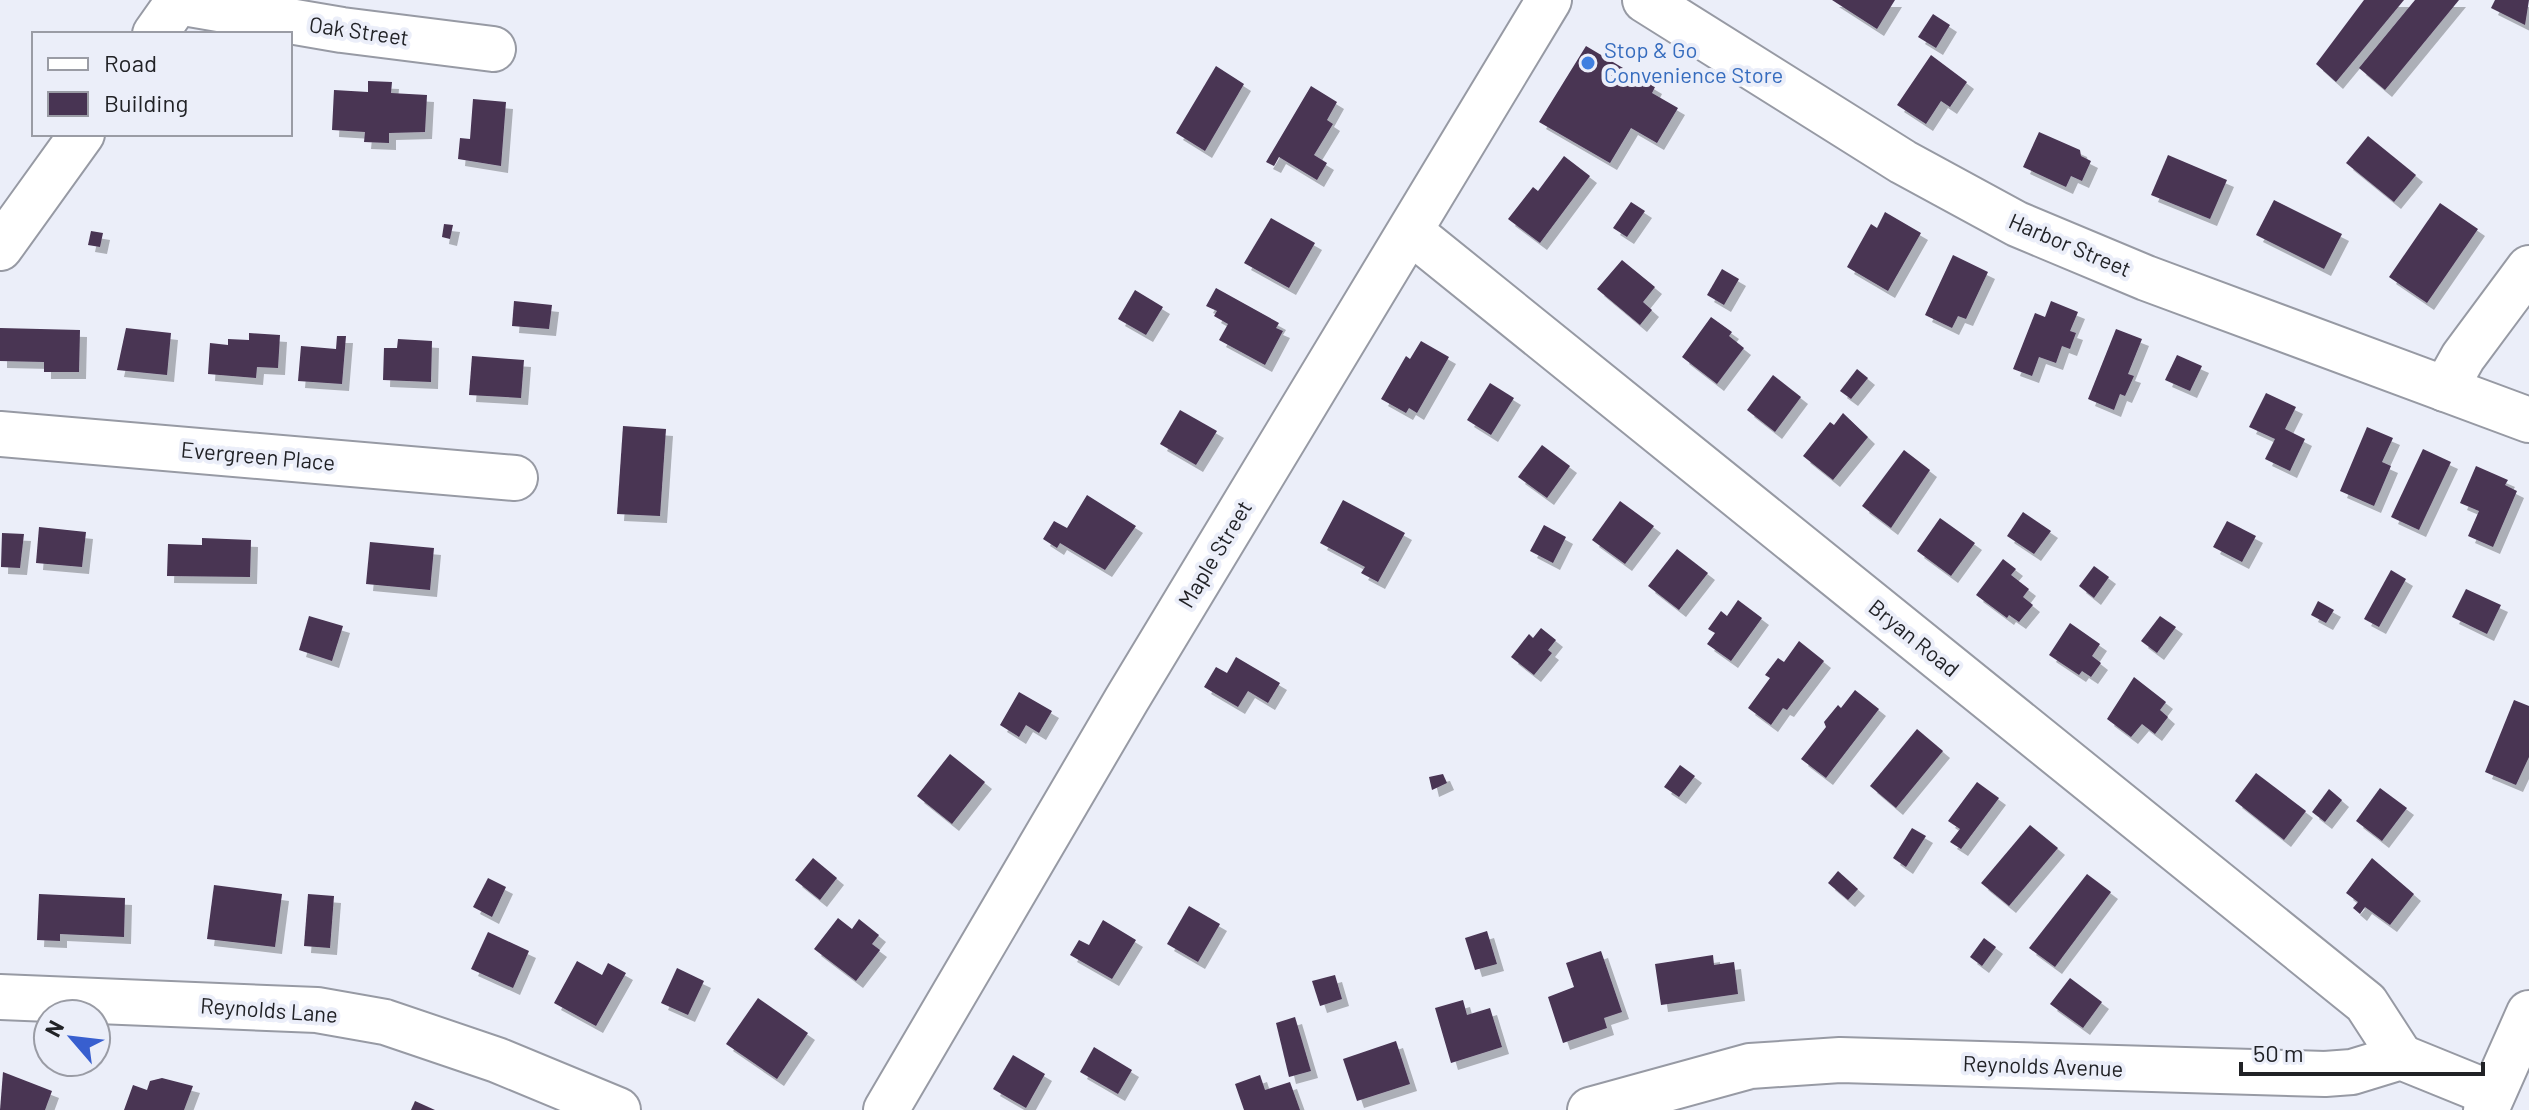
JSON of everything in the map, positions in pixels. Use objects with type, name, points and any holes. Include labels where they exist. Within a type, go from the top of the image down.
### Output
[{"type":"street","name":"Maple Street","points":[[886,1110],[1135,686],[1549,0]]},
{"type":"street","name":"Harbor Street","points":[[1645,0],[1903,162],[2017,224],[2146,278],[2529,420]]},
{"type":"street","name":"Oak Street","points":[[170,12],[493,49]]},
{"type":"street","points":[[0,248],[81,136]]},
{"type":"street","name":"Bryan Road","points":[[1411,232],[2366,1003],[2401,1057]]},
{"type":"street","points":[[2445,389],[2463,357],[2529,268]]},
{"type":"street","name":"Evergreen Place","points":[[0,434],[515,478]]},
{"type":"street","name":"Reynolds Lane","points":[[0,997],[317,1010],[385,1022],[497,1060],[618,1110]]},
{"type":"street","points":[[2401,1057],[2489,1102],[2529,1013]]},
{"type":"street","name":"Reynolds Avenue","points":[[1590,1110],[1750,1066],[1810,1062],[2325,1074],[2352,1072],[2401,1057]]},
{"type":"building","points":[[1832,0],[1895,0],[1877,29]]},
{"type":"building","points":[[2364,0],[2404,0],[2336,82],[2316,64]]},
{"type":"building","points":[[2415,0],[2459,0],[2385,90],[2359,68]]},
{"type":"building","points":[[2495,0],[2529,0],[2525,25],[2491,8]]},
{"type":"building","points":[[1933,14],[1950,25],[1936,48],[1918,37]]},
{"type":"building","points":[[1586,46],[1655,87],[1652,93],[1678,108],[1657,143],[1631,128],[1610,163],[1539,122]]},
{"type":"building","points":[[1931,55],[1967,82],[1950,107],[1941,101],[1926,124],[1897,105]]},
{"type":"building","points":[[1216,66],[1244,84],[1205,151],[1176,133]]},
{"type":"building","points":[[368,81],[392,82],[391,93],[427,95],[425,132],[389,133],[389,143],[364,142],[365,132],[332,130],[334,90],[368,92]]},
{"type":"building","points":[[1311,86],[1337,102],[1327,120],[1333,124],[1314,155],[1327,163],[1317,180],[1279,157],[1274,166],[1266,162]]},
{"type":"building","points":[[473,99],[506,102],[501,166],[458,159],[460,138],[470,139]]},
{"type":"building","points":[[2039,132],[2080,150],[2081,156],[2091,161],[2082,181],[2071,176],[2066,187],[2023,167]]},
{"type":"building","points":[[2368,136],[2416,175],[2394,202],[2346,163]]},
{"type":"building","points":[[2168,155],[2227,180],[2210,219],[2151,195]]},
{"type":"building","points":[[1564,156],[1590,176],[1540,243],[1508,219],[1533,187],[1538,191]]},
{"type":"building","points":[[2274,200],[2342,234],[2324,269],[2256,235]]},
{"type":"building","points":[[1631,202],[1645,211],[1627,237],[1613,228]]},
{"type":"building","points":[[2440,203],[2478,229],[2427,303],[2389,277]]},
{"type":"building","points":[[1885,212],[1921,233],[1888,291],[1847,267],[1871,224],[1877,228]]},
{"type":"building","points":[[1271,218],[1315,243],[1289,288],[1244,263]]},
{"type":"building","points":[[444,224],[453,225],[450,239],[442,237]]},
{"type":"building","points":[[91,231],[103,233],[100,247],[88,245]]},
{"type":"building","points":[[1953,255],[1988,272],[1966,319],[1958,316],[1952,328],[1925,315]]},
{"type":"building","points":[[1622,260],[1655,287],[1643,302],[1652,310],[1640,325],[1597,289]]},
{"type":"building","points":[[1722,269],[1739,279],[1724,305],[1707,295]]},
{"type":"building","points":[[1216,288],[1279,323],[1276,328],[1283,331],[1265,365],[1219,340],[1228,324],[1214,316],[1217,311],[1206,306]]},
{"type":"building","points":[[1135,290],[1163,307],[1146,335],[1118,319]]},
{"type":"building","points":[[514,301],[552,305],[549,329],[512,326]]},
{"type":"building","points":[[2051,301],[2078,312],[2070,331],[2076,333],[2070,349],[2062,346],[2056,363],[2039,357],[2032,376],[2013,369],[2035,313],[2045,317]]},
{"type":"building","points":[[1711,317],[1732,332],[1729,336],[1744,348],[1717,384],[1682,357]]},
{"type":"building","points":[[0,328],[80,330],[79,372],[44,372],[44,362],[0,361]]},
{"type":"building","points":[[126,328],[171,333],[167,375],[117,370]]},
{"type":"building","points":[[2116,329],[2142,339],[2128,374],[2134,376],[2125,396],[2120,394],[2114,410],[2088,399]]},
{"type":"building","points":[[249,333],[280,335],[278,368],[257,367],[256,378],[208,374],[210,343],[228,345],[228,339],[249,340]]},
{"type":"building","points":[[337,336],[346,336],[342,384],[298,381],[301,346],[336,349]]},
{"type":"building","points":[[398,339],[432,341],[431,382],[383,380],[384,348],[397,348]]},
{"type":"building","points":[[1421,341],[1449,357],[1417,413],[1409,408],[1406,413],[1381,399],[1406,356],[1410,359]]},
{"type":"building","points":[[2177,355],[2202,366],[2190,391],[2165,380]]},
{"type":"building","points":[[472,356],[524,360],[521,398],[469,395]]},
{"type":"building","points":[[1857,369],[1868,378],[1851,399],[1840,391]]},
{"type":"building","points":[[1773,375],[1801,397],[1775,432],[1747,410]]},
{"type":"building","points":[[1490,383],[1514,398],[1491,435],[1467,420]]},
{"type":"building","points":[[2266,393],[2296,407],[2285,429],[2305,439],[2290,471],[2265,459],[2275,439],[2249,427]]},
{"type":"building","points":[[1180,410],[1217,431],[1196,465],[1160,444]]},
{"type":"building","points":[[1843,413],[1868,437],[1833,480],[1803,456],[1830,422],[1834,425]]},
{"type":"building","points":[[623,426],[666,429],[660,516],[617,514]]},
{"type":"building","points":[[2367,427],[2393,438],[2382,462],[2391,466],[2374,506],[2340,491]]},
{"type":"building","points":[[1542,445],[1570,466],[1547,498],[1518,477]]},
{"type":"building","points":[[2423,449],[2451,462],[2419,530],[2391,517]]},
{"type":"building","points":[[1904,450],[1930,470],[1891,528],[1862,506]]},
{"type":"building","points":[[2476,466],[2508,480],[2505,485],[2517,491],[2493,547],[2468,536],[2479,511],[2460,503]]},
{"type":"building","points":[[1087,495],[1136,526],[1105,570],[1060,543],[1057,548],[1043,539],[1054,521],[1067,528]]},
{"type":"building","points":[[1343,500],[1405,533],[1378,582],[1361,573],[1365,567],[1320,543]]},
{"type":"building","points":[[1620,501],[1654,526],[1625,564],[1592,540]]},
{"type":"building","points":[[2023,512],[2051,531],[2034,554],[2007,536]]},
{"type":"building","points":[[1940,518],[1975,543],[1951,576],[1917,551]]},
{"type":"building","points":[[2227,521],[2256,536],[2242,562],[2213,547]]},
{"type":"building","points":[[1544,525],[1566,537],[1553,563],[1530,551]]},
{"type":"building","points":[[39,527],[86,532],[82,567],[36,563]]},
{"type":"building","points":[[2,533],[24,534],[20,568],[1,567]]},
{"type":"building","points":[[202,538],[251,540],[250,577],[167,576],[168,544],[202,545]]},
{"type":"building","points":[[370,542],[434,548],[430,590],[366,584]]},
{"type":"building","points":[[1677,549],[1708,573],[1679,610],[1648,586]]},
{"type":"building","points":[[2003,559],[2016,569],[2011,575],[2029,589],[2023,597],[2033,605],[2019,622],[2009,615],[2007,618],[1976,595]]},
{"type":"building","points":[[2094,566],[2109,577],[2094,598],[2079,586]]},
{"type":"building","points":[[2391,570],[2406,579],[2379,627],[2364,619]]},
{"type":"building","points":[[2466,589],[2501,605],[2487,634],[2452,617]]},
{"type":"building","points":[[1738,600],[1762,618],[1731,661],[1707,644],[1715,633],[1708,629],[1721,611],[1727,616]]},
{"type":"building","points":[[2318,601],[2334,610],[2326,623],[2311,615]]},
{"type":"building","points":[[309,616],[343,626],[332,661],[299,650]]},
{"type":"building","points":[[2160,616],[2176,627],[2157,653],[2141,641]]},
{"type":"building","points":[[2070,623],[2100,644],[2092,656],[2101,663],[2091,677],[2082,671],[2079,675],[2049,655]]},
{"type":"building","points":[[1541,628],[1556,640],[1548,650],[1552,653],[1534,675],[1511,657],[1529,634],[1533,638]]},
{"type":"building","points":[[1799,641],[1824,661],[1787,710],[1783,708],[1771,725],[1748,708],[1770,678],[1765,675],[1778,658],[1784,662]]},
{"type":"building","points":[[1236,657],[1280,683],[1268,703],[1248,691],[1238,707],[1204,687],[1216,667],[1227,673]]},
{"type":"building","points":[[2134,677],[2166,702],[2160,710],[2168,717],[2155,734],[2142,724],[2131,737],[2107,719]]},
{"type":"building","points":[[1855,690],[1879,709],[1826,778],[1801,759],[1826,727],[1824,722],[1838,705],[1841,708]]},
{"type":"building","points":[[1019,692],[1052,711],[1039,733],[1026,725],[1019,737],[1000,725]]},
{"type":"building","points":[[2514,700],[2529,706],[2529,757],[2516,785],[2485,772]]},
{"type":"building","points":[[1917,729],[1943,751],[1896,808],[1870,786]]},
{"type":"building","points":[[950,754],[985,782],[952,824],[917,796]]},
{"type":"building","points":[[1680,765],[1695,776],[1679,797],[1664,787]]},
{"type":"building","points":[[2256,773],[2306,811],[2284,840],[2235,801]]},
{"type":"building","points":[[1443,774],[1447,783],[1432,790],[1429,777]]},
{"type":"building","points":[[1977,782],[1999,798],[1961,849],[1950,842],[1960,829],[1948,821]]},
{"type":"building","points":[[2380,788],[2407,808],[2382,841],[2356,821]]},
{"type":"building","points":[[2329,789],[2342,800],[2325,822],[2312,812]]},
{"type":"building","points":[[2030,825],[2058,848],[2009,906],[1981,883]]},
{"type":"building","points":[[1912,828],[1926,836],[1906,867],[1893,858]]},
{"type":"building","points":[[813,858],[837,878],[820,900],[795,880]]},
{"type":"building","points":[[2372,858],[2414,894],[2390,925],[2365,907],[2360,914],[2353,908],[2358,902],[2346,893]]},
{"type":"building","points":[[1838,871],[1858,889],[1848,900],[1828,883]]},
{"type":"building","points":[[2087,874],[2111,892],[2055,967],[2029,948]]},
{"type":"building","points":[[488,878],[506,887],[492,917],[473,907]]},
{"type":"building","points":[[214,885],[282,894],[275,947],[207,939]]},
{"type":"building","points":[[39,894],[125,898],[124,937],[60,934],[60,941],[37,940]]},
{"type":"building","points":[[308,894],[334,896],[330,948],[304,946]]},
{"type":"building","points":[[1189,906],[1220,924],[1198,962],[1167,944]]},
{"type":"building","points":[[838,918],[852,929],[859,919],[879,935],[872,944],[880,950],[856,981],[814,949]]},
{"type":"building","points":[[1103,920],[1136,940],[1112,979],[1070,955],[1079,940],[1089,945]]},
{"type":"building","points":[[1487,931],[1497,964],[1475,970],[1465,938]]},
{"type":"building","points":[[488,932],[529,951],[513,988],[471,969]]},
{"type":"building","points":[[1984,938],[1996,947],[1982,966],[1970,957]]},
{"type":"building","points":[[1601,951],[1622,1012],[1604,1018],[1607,1028],[1563,1043],[1548,997],[1574,987],[1566,963]]},
{"type":"building","points":[[1713,955],[1714,965],[1734,962],[1738,994],[1661,1005],[1655,964]]},
{"type":"building","points":[[577,961],[602,975],[608,963],[626,973],[596,1026],[554,1003]]},
{"type":"building","points":[[677,968],[704,981],[688,1015],[661,1003]]},
{"type":"building","points":[[1335,975],[1342,999],[1320,1006],[1312,981]]},
{"type":"building","points":[[2070,978],[2102,1002],[2083,1028],[2050,1004]]},
{"type":"building","points":[[758,998],[808,1033],[777,1079],[726,1044]]},
{"type":"building","points":[[1463,1000],[1467,1015],[1490,1008],[1502,1047],[1451,1063],[1435,1008]]},
{"type":"building","points":[[1295,1017],[1311,1071],[1289,1077],[1276,1023]]},
{"type":"building","points":[[1396,1041],[1410,1084],[1357,1101],[1343,1059]]},
{"type":"building","points":[[1094,1047],[1132,1070],[1118,1094],[1080,1072]]},
{"type":"building","points":[[1013,1055],[1045,1074],[1026,1108],[993,1089]]},
{"type":"building","points":[[3,1072],[52,1091],[45,1110],[0,1110]]},
{"type":"building","points":[[1260,1075],[1265,1090],[1290,1082],[1300,1110],[1244,1110],[1235,1084]]},
{"type":"building","points":[[162,1078],[193,1086],[184,1110],[124,1110],[133,1085],[147,1090],[150,1081]]},
{"type":"building","points":[[415,1101],[435,1110],[411,1110]]},
{"type":"place","name":"Stop & Go Convenience Store","points":[[1588,63]]}]
